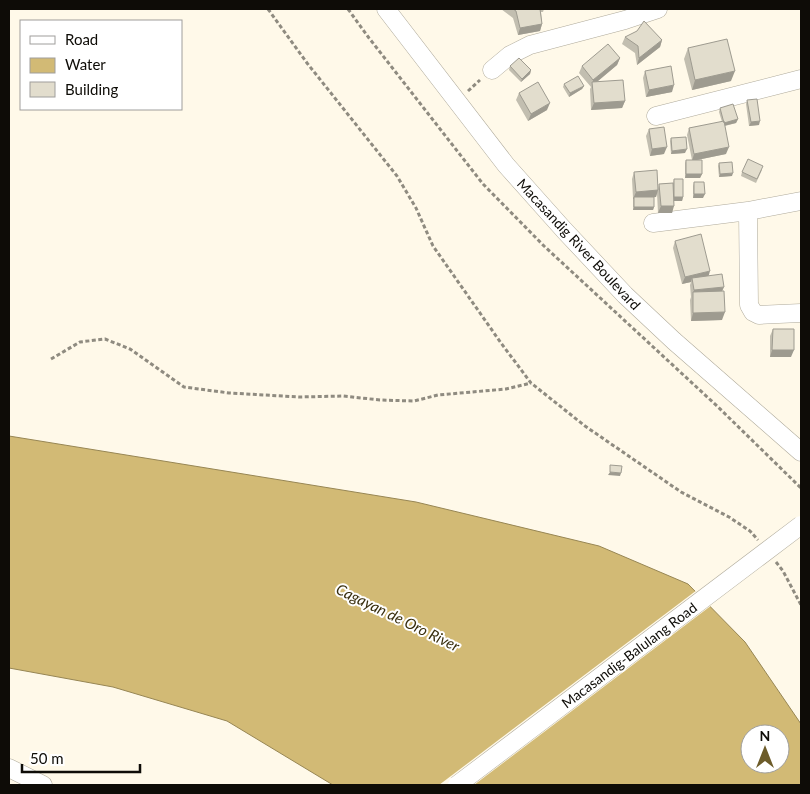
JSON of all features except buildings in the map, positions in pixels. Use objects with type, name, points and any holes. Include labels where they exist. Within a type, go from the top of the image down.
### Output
[{"type":"street","name":"Macasandig River Boulevard","points":[[386,9],[506,165],[564,230],[625,295],[682,348],[801,452]]},
{"type":"street","points":[[492,70],[510,55],[530,44],[624,20],[658,9]]},
{"type":"street","points":[[656,116],[801,78]]},
{"type":"street","points":[[653,223],[748,211],[801,201]]},
{"type":"street","points":[[748,211],[749,305],[753,312],[759,315],[801,313]]},
{"type":"street","name":"Macasandig-Balulang Road","points":[[457,785],[801,525]]},
{"type":"street","points":[[9,768],[43,785]]},
{"type":"path","points":[[268,9],[307,63],[397,176],[416,208],[433,246],[500,343],[531,384],[585,426],[681,492],[729,516],[750,531],[761,544]]},
{"type":"path","points":[[456,101],[492,70]]},
{"type":"path","points":[[50,359],[80,342],[105,339],[130,349],[184,387],[229,393],[300,397],[343,396],[414,401],[438,395],[506,389],[531,384]]},
{"type":"path","points":[[772,558],[783,571],[801,605]]},
{"type":"water","name":"Cagayan de Oro River","points":[[9,436],[416,502],[599,546],[688,584],[745,642],[801,724],[801,785],[333,785],[227,721],[113,687],[9,668]]},
{"type":"pier","points":[[697,590],[712,605],[474,785],[439,785]]}]
